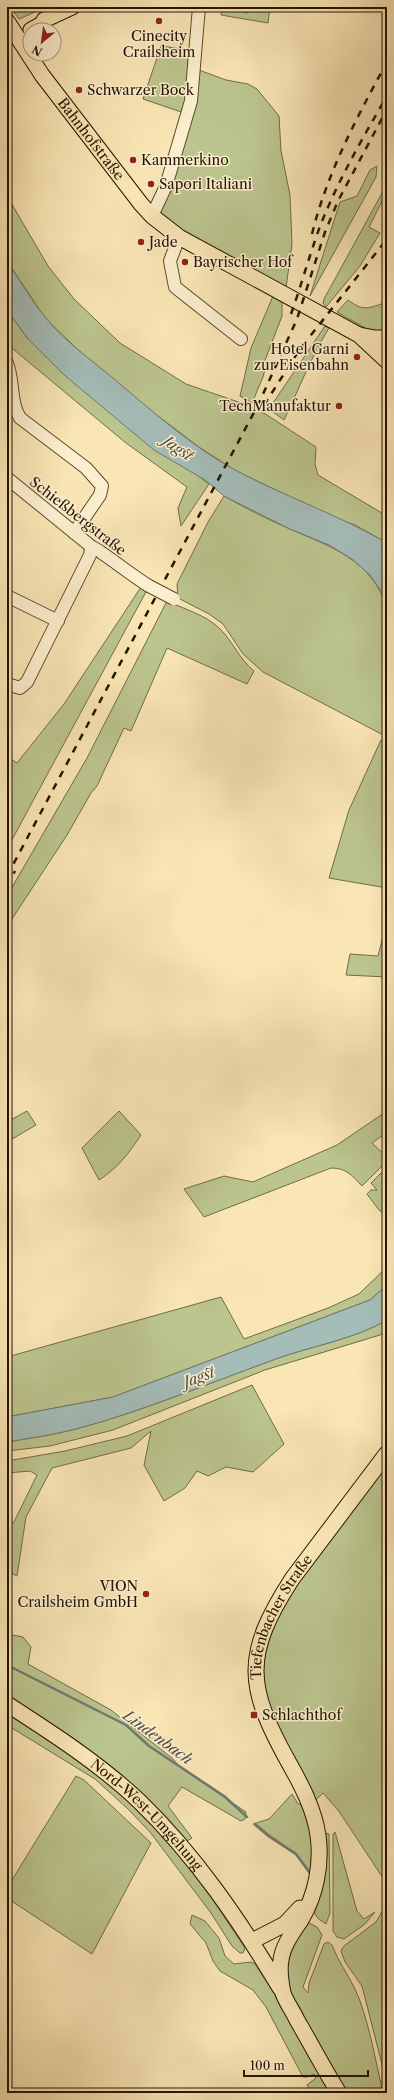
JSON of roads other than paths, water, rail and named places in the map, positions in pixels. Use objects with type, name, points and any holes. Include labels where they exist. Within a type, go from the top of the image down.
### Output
[{"type":"main road","points":[[20,30],[39,19],[44,20],[72,7]]},
{"type":"main road","name":"Bahnhofstraße","points":[[20,30],[42,75],[152,216],[179,237],[359,335]]},
{"type":"main road","points":[[359,335],[375,338],[387,338]]},
{"type":"main road","points":[[359,335],[386,360]]},
{"type":"main road","name":"Tiefenbacher Straße","points":[[339,2093],[283,1994],[281,1958],[306,1911],[315,1890],[318,1867],[318,1837],[313,1812],[299,1780],[272,1732],[260,1702],[256,1675],[259,1645],[269,1617],[292,1579],[387,1453]]},
{"type":"main road","name":"Nord-West-Umgehung","points":[[7,1704],[47,1730],[103,1771],[138,1800],[172,1835],[198,1866],[256,1947],[283,1994]]},
{"type":"main road","name":"Tiefenbacher Straße","points":[[256,1947],[285,1924],[296,1913],[310,1892],[318,1867]]},
{"type":"main road","name":"Tiefenbacher Straße","points":[[256,1947],[278,1943],[296,1928]]},
{"type":"street","points":[[152,216],[166,186],[191,101],[199,7]]},
{"type":"street","points":[[179,237],[170,261],[175,287],[241,339]]},
{"type":"street","points":[[7,363],[15,408],[20,418],[86,468],[102,486],[100,495],[74,533]]},
{"type":"street","name":"Schießbergstraße","points":[[7,478],[74,533],[91,549],[102,553],[121,568],[149,586],[174,599]]},
{"type":"street","points":[[7,684],[20,688],[24,686],[58,621],[90,555],[91,549]]},
{"type":"street","points":[[7,596],[58,621]]},
{"type":"water","name":"Jagst","points":[[7,262],[30,297],[60,334],[188,440],[237,471],[369,533],[387,543],[387,609],[383,594],[370,575],[352,559],[329,545],[290,529],[224,496],[205,480],[154,450],[63,374],[28,339],[7,310]]},
{"type":"water","name":"Jagst","points":[[387,1285],[387,1320],[360,1333],[287,1355],[150,1406],[101,1422],[59,1433],[7,1442],[7,1417],[113,1397],[370,1300]]},
{"type":"waterway","name":"Lindenbach","points":[[7,1665],[126,1725],[149,1746],[224,1796],[247,1817]]},
{"type":"waterway","name":"Lindenbach","points":[[255,1824],[268,1835],[296,1854],[310,1873]]},
{"type":"railway","points":[[312,234],[318,211],[334,167],[387,62]]},
{"type":"railway","points":[[291,314],[315,240],[326,212],[350,161],[387,96]]},
{"type":"railway","points":[[7,876],[259,403],[297,319],[325,232],[338,201],[387,109]]},
{"type":"railway","points":[[264,405],[300,349],[387,239]]},
{"type":"railway","points":[[7,886],[15,871]]},
{"type":"place","name":"Cinecity Crailsheim","points":[[159,21]]},
{"type":"place","name":"Schwarzer Bock","points":[[79,90]]},
{"type":"place","name":"Kammerkino","points":[[133,160]]},
{"type":"place","name":"Sapori Italiani","points":[[151,184]]},
{"type":"place","name":"Jade","points":[[141,242]]},
{"type":"place","name":"Bayrischer Hof","points":[[185,262]]},
{"type":"place","name":"Hotel Garni zur Eisenbahn","points":[[357,357]]},
{"type":"place","name":"TechManufaktur","points":[[339,406]]},
{"type":"place","name":"VION Crailsheim GmbH","points":[[146,1594]]},
{"type":"place","name":"Schlachthof","points":[[254,1715]]}]
